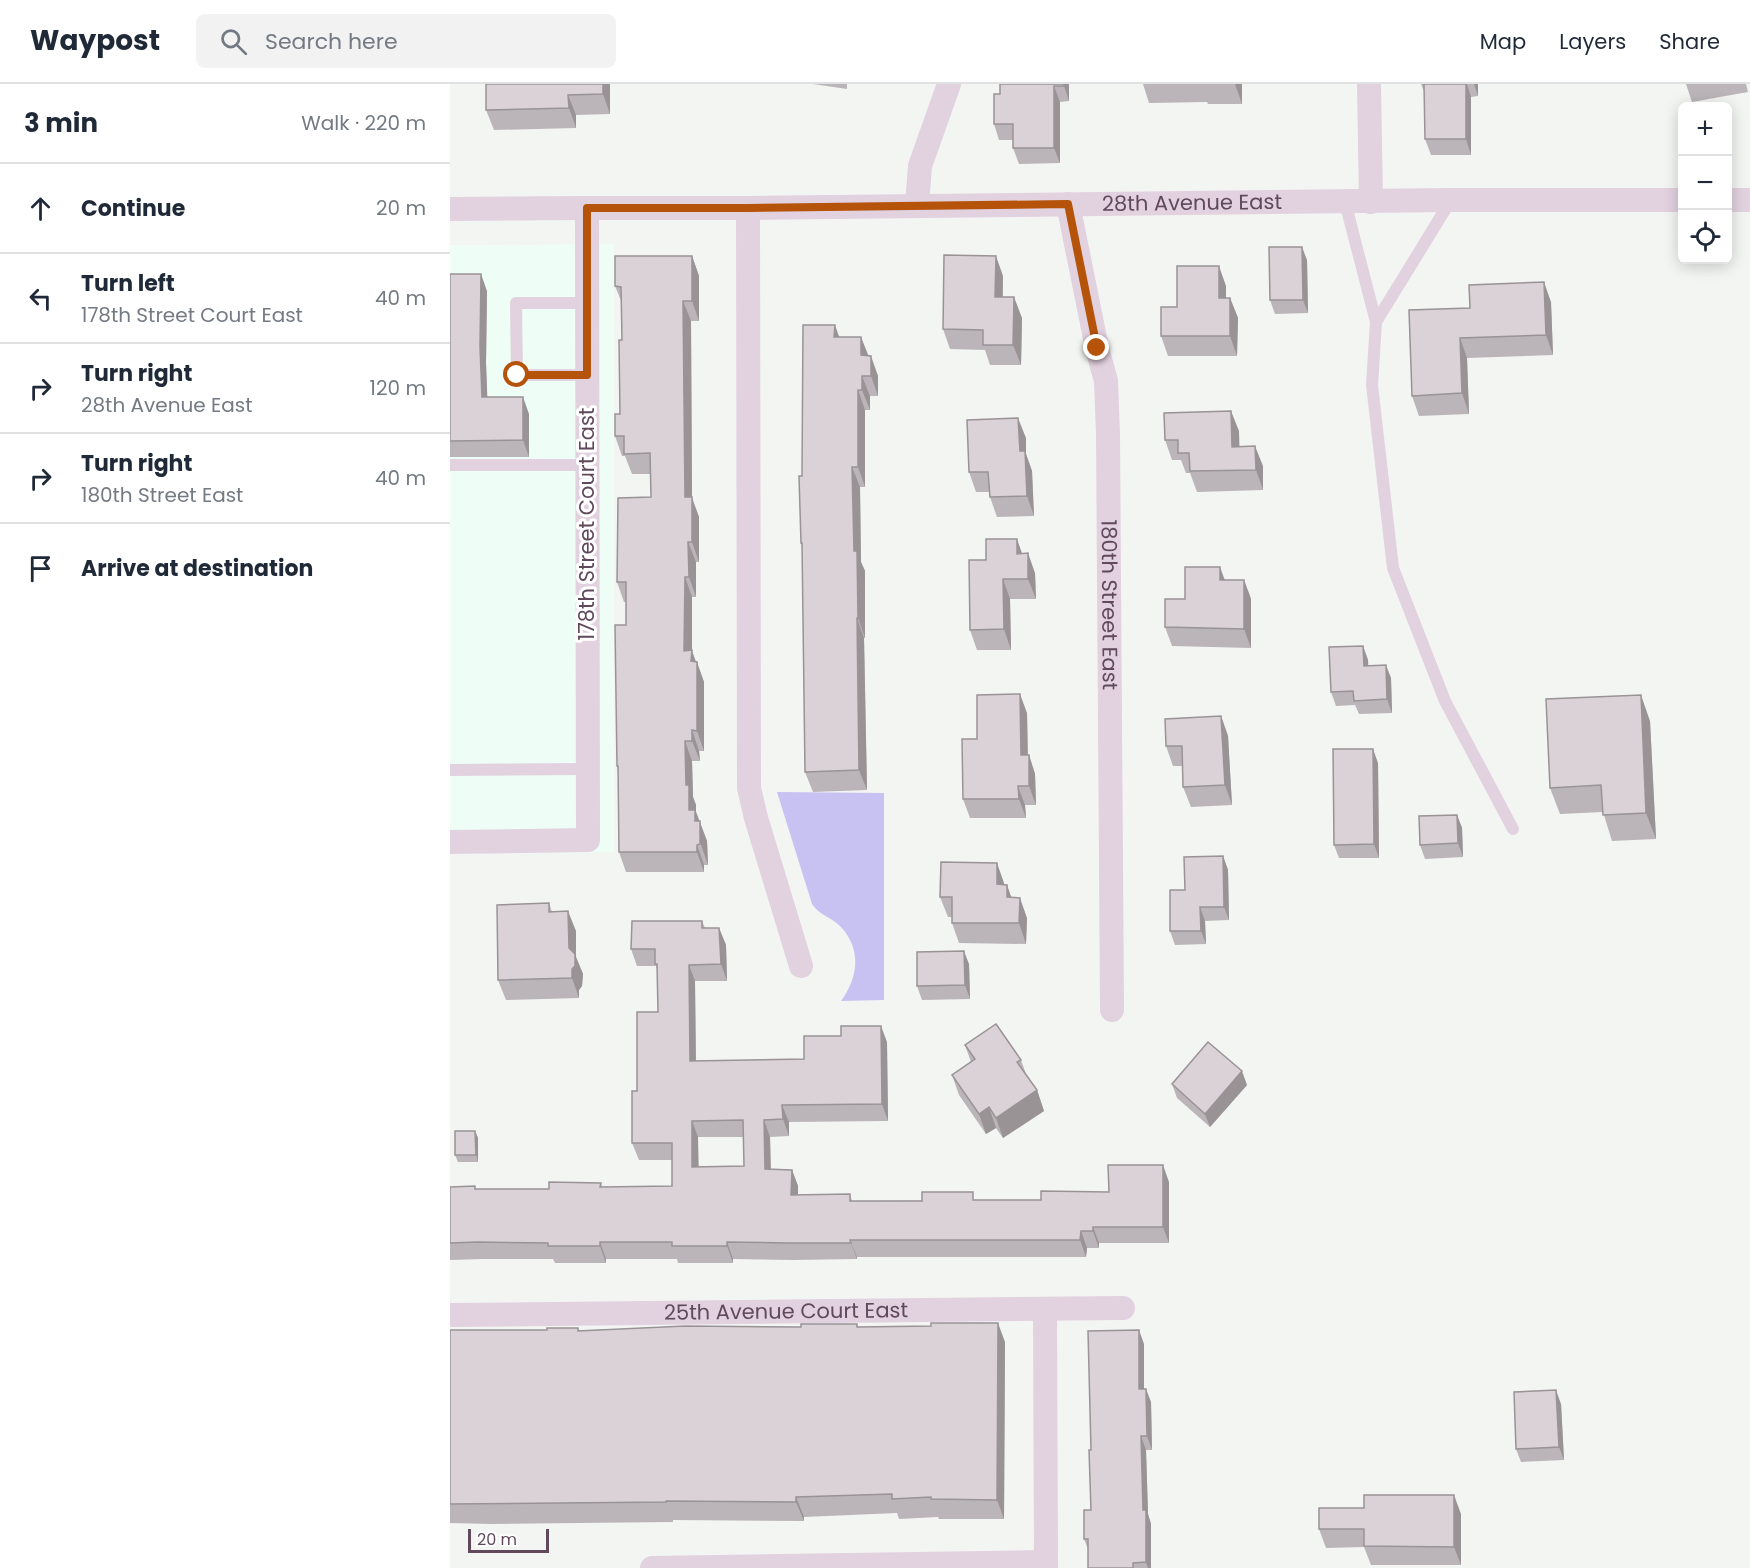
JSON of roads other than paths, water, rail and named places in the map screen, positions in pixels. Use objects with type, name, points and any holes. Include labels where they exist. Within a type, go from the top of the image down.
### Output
[{"type":"street","points":[[917,205],[920,166],[949,84]]},
{"type":"street","points":[[1369,84],[1371,201]]},
{"type":"street","name":"28th Avenue East","points":[[450,209],[1678,200]]},
{"type":"street","points":[[1732,200],[1750,200]]},
{"type":"street","name":"180th Street East","points":[[1068,204],[1097,348],[1106,381],[1112,1010]]},
{"type":"street","name":"178th Street Court East","points":[[450,842],[588,840],[587,208]]},
{"type":"street","points":[[748,208],[749,788],[801,966]]},
{"type":"street","name":"25th Avenue Court East","points":[[450,1315],[1123,1308]]},
{"type":"street","points":[[652,1568],[1046,1565],[1045,1309]]},
{"type":"lane","points":[[1376,322],[1451,200]]},
{"type":"lane","points":[[1345,202],[1376,322],[1372,385],[1393,568],[1445,701],[1513,829]]},
{"type":"lane","points":[[587,303],[516,303],[517,375],[587,375]]},
{"type":"lane","points":[[450,465],[587,465]]},
{"type":"lane","points":[[450,770],[588,769]]}]
